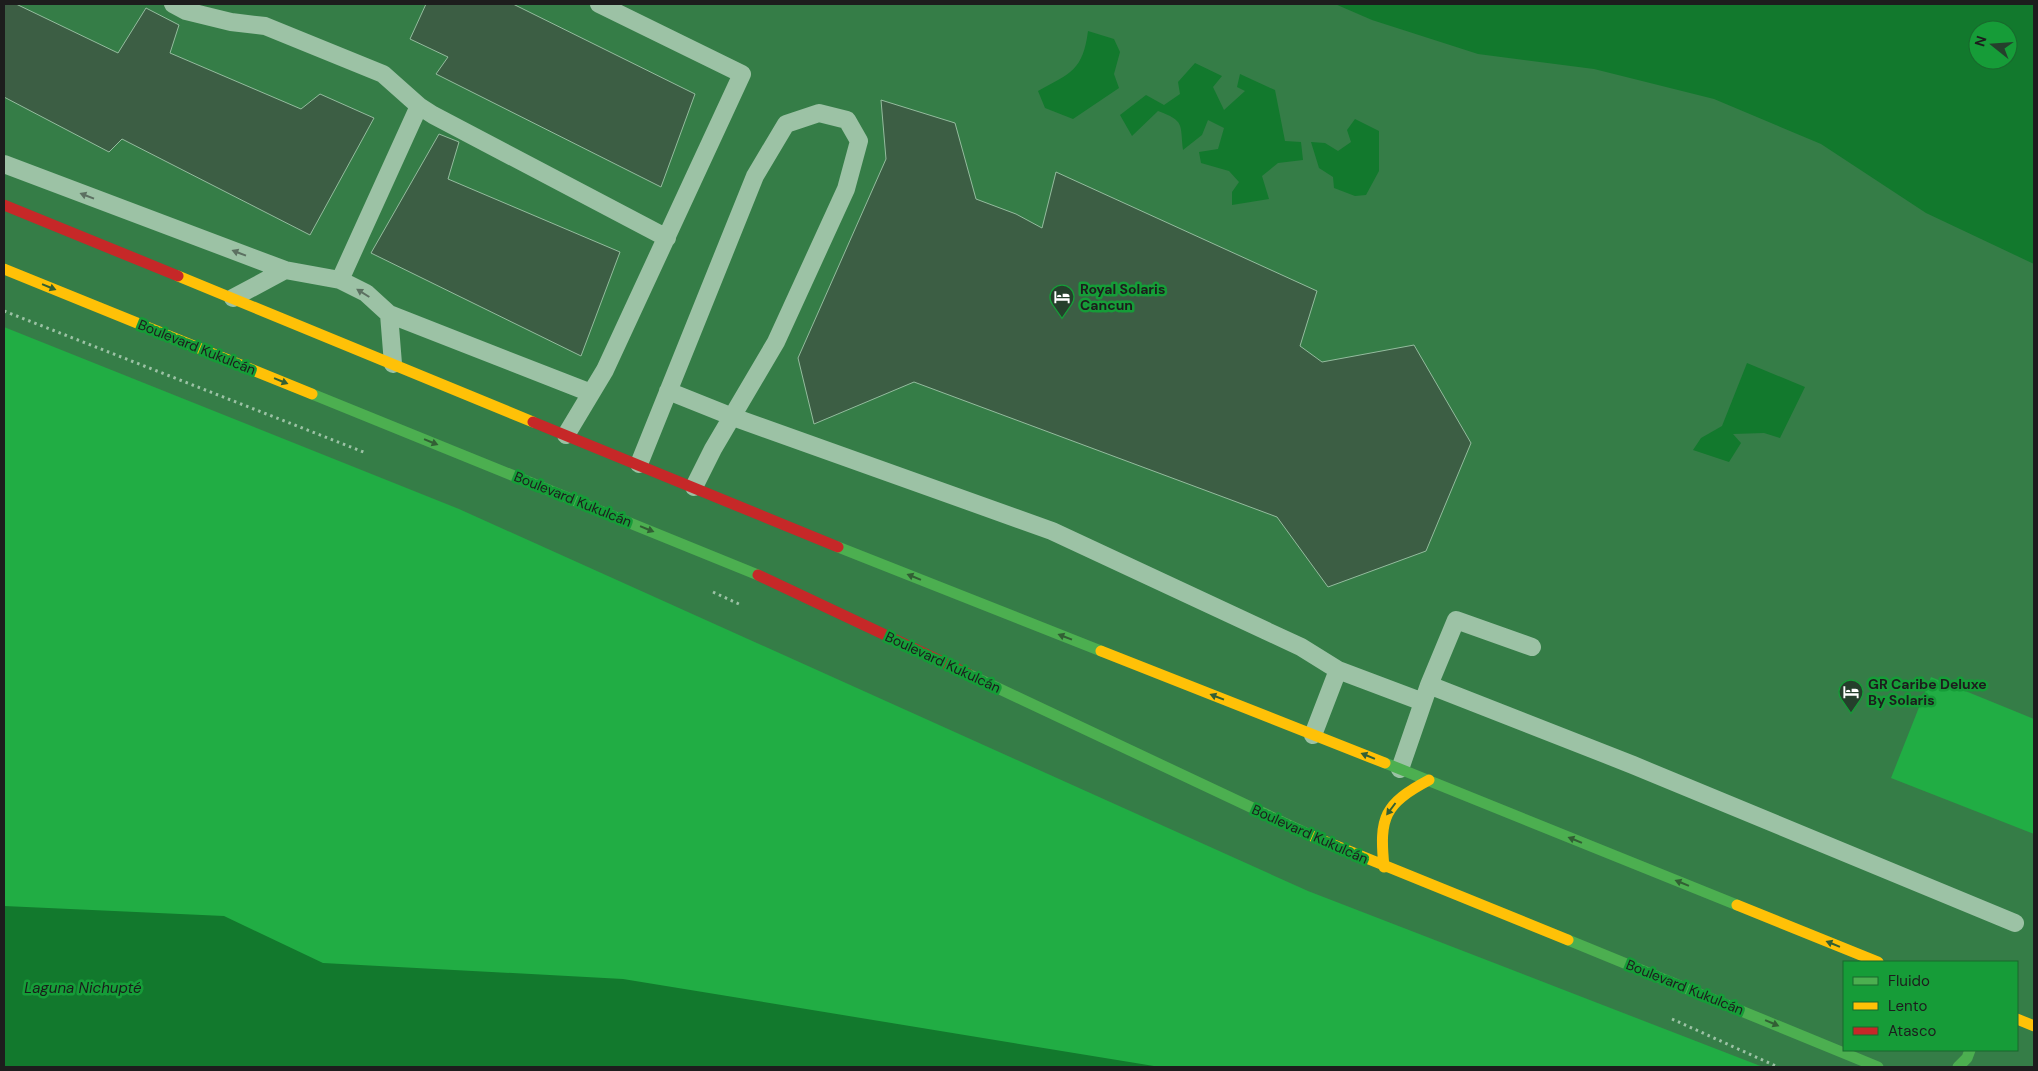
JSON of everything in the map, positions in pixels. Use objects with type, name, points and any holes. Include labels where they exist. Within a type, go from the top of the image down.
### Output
[{"type":"main road","points":[[4,205],[942,589],[1429,780],[1876,961]]},
{"type":"main road","name":"Boulevard Kukulcán","points":[[4,269],[739,566],[1306,834],[1878,1067]]},
{"type":"main road","points":[[1384,867],[1381,838],[1383,820],[1393,805],[1407,791],[1429,780]]},
{"type":"main road","points":[[2018,1019],[2034,1026]]},
{"type":"main road","points":[[1958,1067],[1967,1058],[1970,1051]]},
{"type":"lane","points":[[173,4],[186,11],[231,22],[265,26],[383,74],[419,106],[666,238]]},
{"type":"lane","points":[[566,435],[605,370],[742,74],[599,4]]},
{"type":"lane","points":[[340,280],[419,106]]},
{"type":"lane","points":[[639,464],[756,176],[786,124],[818,113],[847,120],[859,141],[846,189],[776,342],[713,449],[694,487]]},
{"type":"lane","points":[[4,164],[285,270],[340,280],[366,293],[389,314],[591,393]]},
{"type":"lane","points":[[233,298],[285,270]]},
{"type":"lane","points":[[389,314],[393,364]]},
{"type":"lane","points":[[668,391],[733,417],[1052,531],[1301,647],[1338,670],[1423,702]]},
{"type":"lane","points":[[1400,769],[1429,685],[1456,620],[1532,648]]},
{"type":"lane","points":[[1313,735],[1338,670]]},
{"type":"lane","points":[[1429,685],[1633,765],[2015,923]]},
{"type":"path","points":[[4,311],[372,455]]},
{"type":"path","points":[[711,592],[747,608]]},
{"type":"path","points":[[1671,1018],[1778,1067]]},
{"type":"shaded area","points":[[4,327],[459,509],[1308,891],[1763,1067],[1010,1067],[4,956]]},
{"type":"shaded area","points":[[1931,677],[2034,719],[2034,834],[1891,778]]},
{"type":"water","points":[[1335,4],[2034,4],[2034,264],[1926,213],[1821,144],[1714,99],[1594,69],[1478,54],[1372,20]]},
{"type":"water","points":[[1088,31],[1114,39],[1120,52],[1114,74],[1119,88],[1073,119],[1045,108],[1038,91],[1059,80],[1074,69],[1083,54]]},
{"type":"water","points":[[1195,63],[1222,76],[1213,87],[1224,110],[1245,91],[1237,87],[1240,74],[1275,90],[1285,141],[1301,142],[1303,160],[1278,163],[1262,176],[1269,199],[1232,205],[1232,192],[1239,182],[1229,171],[1201,163],[1199,152],[1218,149],[1224,128],[1208,120],[1202,135],[1183,150],[1180,124],[1167,114],[1158,111],[1132,136],[1120,115],[1146,95],[1164,105],[1180,94],[1178,82]]},
{"type":"water","points":[[1355,119],[1379,131],[1379,171],[1366,195],[1355,196],[1334,188],[1333,177],[1319,168],[1311,142],[1325,143],[1338,151],[1351,142],[1347,130]]},
{"type":"water","points":[[1747,363],[1805,387],[1780,438],[1764,433],[1733,434],[1741,443],[1729,462],[1693,450],[1701,438],[1722,426]]},
{"type":"water","name":"Laguna Nichupté","points":[[4,906],[224,916],[323,963],[623,979],[1160,1067],[4,1067]]},
{"type":"building","points":[[4,4],[16,4],[118,53],[146,8],[179,25],[170,53],[301,109],[320,94],[374,118],[310,235],[122,139],[109,152],[4,97]]},
{"type":"building","points":[[426,4],[513,4],[695,94],[661,187],[436,74],[448,57],[410,39]]},
{"type":"building","name":"Royal Solaris Cancun","points":[[881,100],[955,123],[976,199],[1016,214],[1042,228],[1056,172],[1317,291],[1300,346],[1322,362],[1414,345],[1471,443],[1426,551],[1328,587],[1277,517],[914,382],[814,424],[798,358],[886,159]]},
{"type":"building","points":[[439,134],[459,142],[448,179],[620,252],[581,356],[371,253]]},
{"type":"traffic: fast","points":[[312,394],[758,575]]},
{"type":"traffic: fast","points":[[838,547],[1101,651]]},
{"type":"traffic: fast","points":[[968,674],[1312,836]]},
{"type":"traffic: fast","points":[[1385,763],[1737,905]]},
{"type":"traffic: fast","points":[[1568,940],[1878,1067]]},
{"type":"traffic: fast","points":[[1958,1067],[1967,1058],[1970,1051]]},
{"type":"traffic: slow","points":[[4,269],[312,394]]},
{"type":"traffic: slow","points":[[178,276],[533,422]]},
{"type":"traffic: slow","points":[[1101,651],[1385,763]]},
{"type":"traffic: slow","points":[[1384,867],[1383,836],[1384,824],[1388,814],[1402,797],[1429,780]]},
{"type":"traffic: slow","points":[[1312,836],[1568,940]]},
{"type":"traffic: slow","points":[[1737,905],[1876,961]]},
{"type":"traffic: slow","points":[[2018,1019],[2034,1026]]},
{"type":"traffic: jam","points":[[4,205],[178,276]]},
{"type":"traffic: jam","points":[[533,422],[838,547]]},
{"type":"traffic: jam","points":[[758,575],[968,674]]},
{"type":"place","name":"Royal Solaris Cancun","points":[[1062,318]]},
{"type":"place","name":"GR Caribe Deluxe By Solaris","points":[[1851,713]]}]
